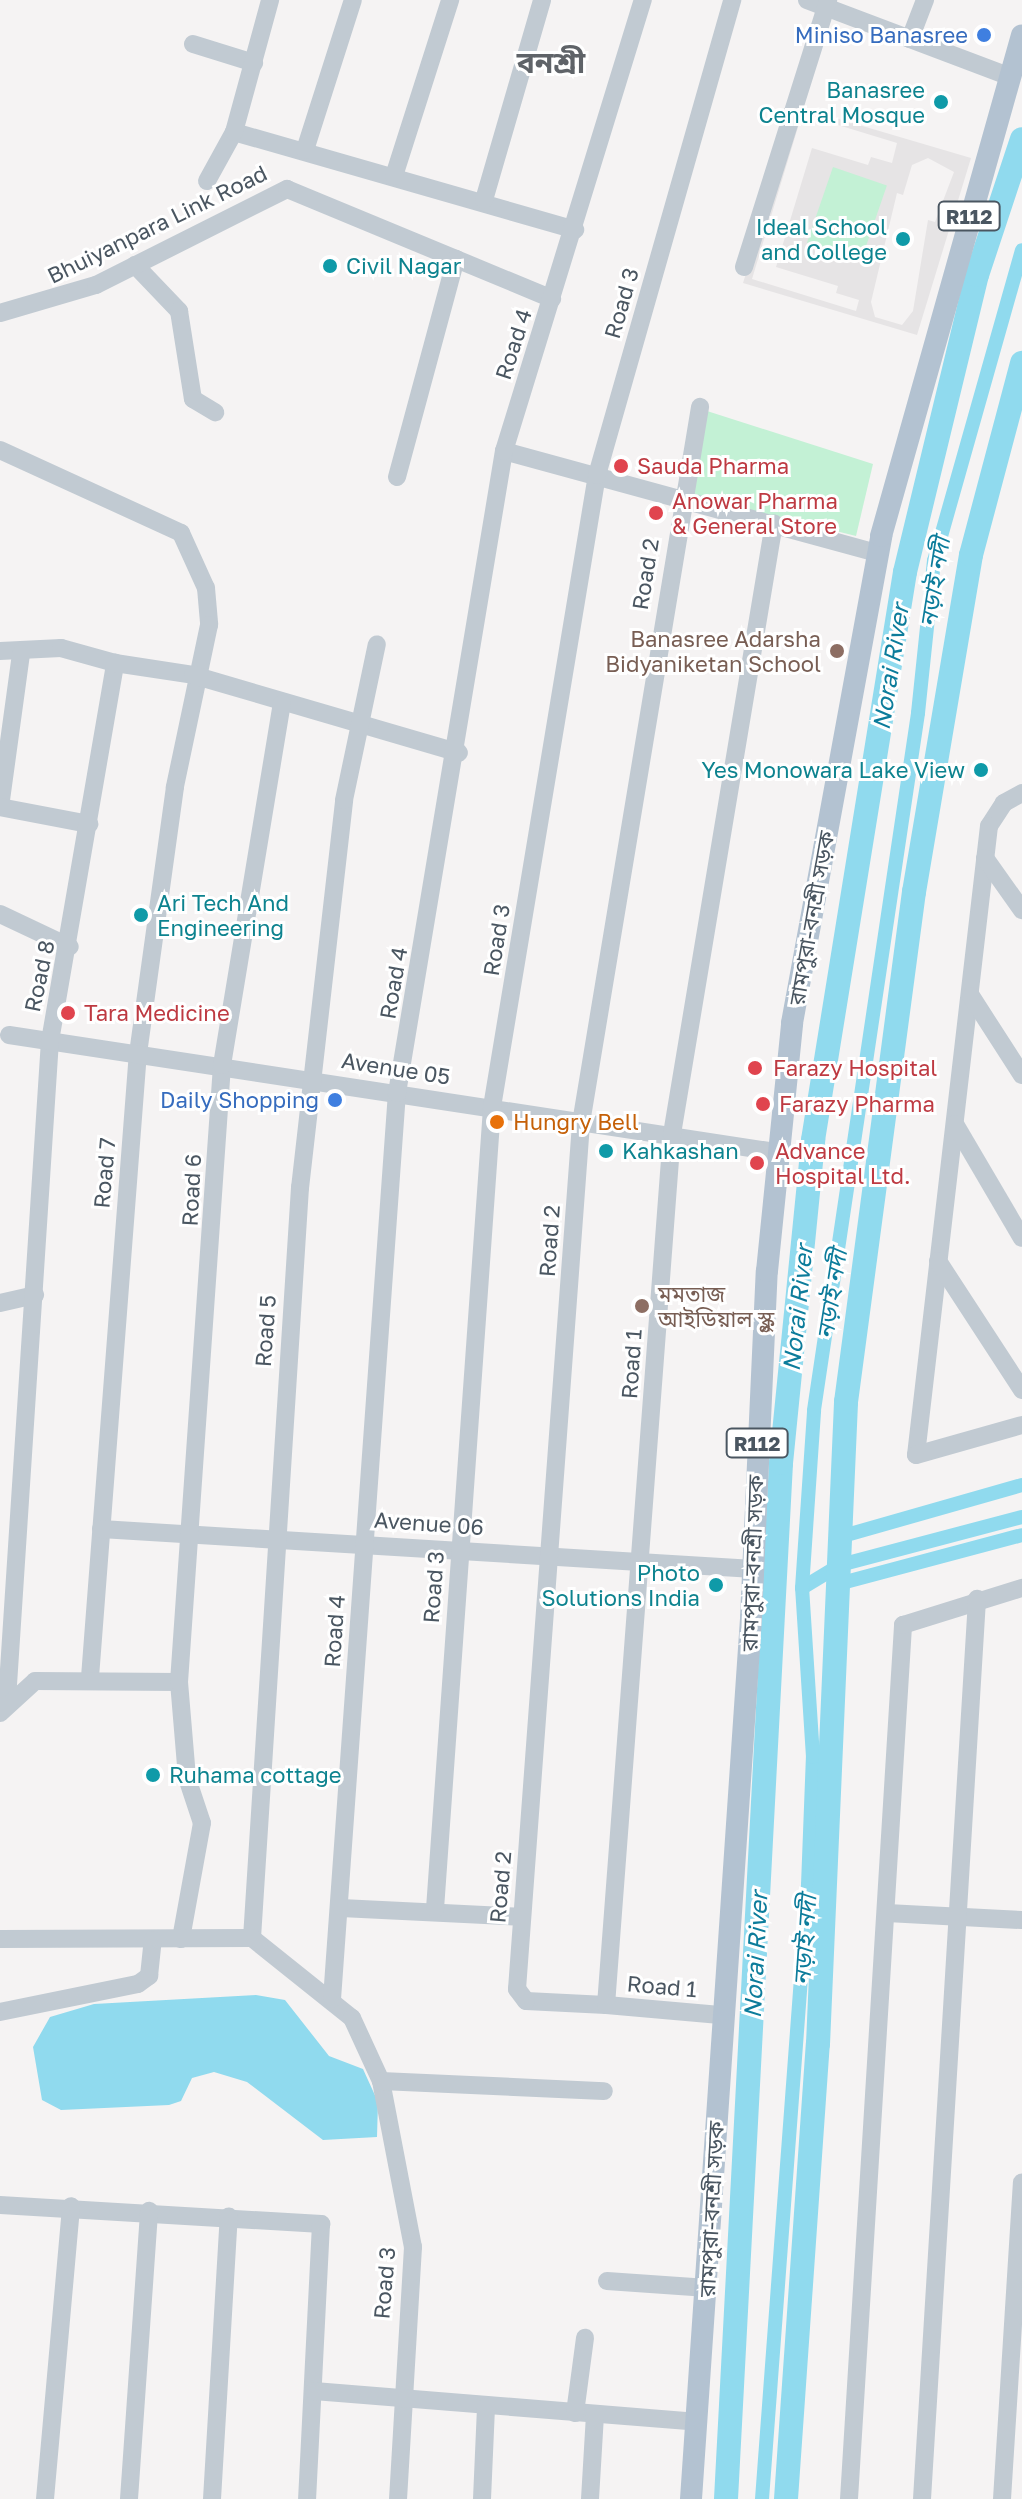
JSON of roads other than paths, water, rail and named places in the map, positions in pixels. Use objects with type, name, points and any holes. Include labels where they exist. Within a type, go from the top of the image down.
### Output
[{"type":"main road","name":"রামপুরা-বনশ্রী সড়ক","points":[[691,2499],[708,2288],[720,2015],[754,1569],[775,1152],[877,553],[918,399],[1015,78],[1022,35]]},
{"type":"street","points":[[207,181],[234,132],[270,0]]},
{"type":"street","points":[[305,150],[353,0]]},
{"type":"street","points":[[394,176],[450,0]]},
{"type":"street","points":[[484,200],[542,0]]},
{"type":"street","name":"Road 4","points":[[332,1999],[341,1908],[397,1093],[459,753],[504,451],[575,230],[643,0]]},
{"type":"street","name":"Road 3","points":[[435,1909],[492,1107],[597,475],[732,0]]},
{"type":"street","points":[[807,0],[826,3],[910,39],[1015,78]]},
{"type":"street","points":[[910,39],[925,0]]},
{"type":"street","points":[[744,267],[826,3]]},
{"type":"street","points":[[193,44],[254,63]]},
{"type":"street","points":[[234,132],[484,200],[575,230]]},
{"type":"street","name":"Bhuiyanpara Link Road","points":[[0,313],[46,303],[135,265],[287,189],[552,299]]},
{"type":"street","points":[[397,477],[456,259]]},
{"type":"street","points":[[135,265],[179,311],[193,399],[215,412]]},
{"type":"street","name":"Road 2","points":[[606,2005],[518,1997],[522,1917],[552,1555],[581,1123],[682,498],[700,407]]},
{"type":"street","name":"Road 7","points":[[0,450],[181,533],[206,588],[209,625],[193,675],[138,1052],[90,1677]]},
{"type":"street","points":[[504,451],[877,553]]},
{"type":"street","name":"Road 1","points":[[720,2015],[606,2005],[672,1134],[774,523]]},
{"type":"street","name":"Road 5","points":[[252,1938],[274,1652],[273,1537],[311,1080],[356,729],[377,644]]},
{"type":"street","points":[[0,651],[21,654],[61,648],[114,666],[193,675],[356,729],[459,753]]},
{"type":"street","points":[[21,654],[0,807],[89,824]]},
{"type":"street","name":"Road 8","points":[[3,1706],[35,1295],[50,1041],[70,947],[114,666]]},
{"type":"street","name":"Road 6","points":[[181,1939],[202,1823],[187,1778],[179,1682],[186,1533],[222,1065],[282,704]]},
{"type":"street","points":[[1022,793],[994,816],[985,858],[916,1455],[1022,1425]]},
{"type":"street","points":[[985,858],[1022,910]]},
{"type":"street","points":[[0,914],[70,947]]},
{"type":"street","points":[[971,996],[1022,1075]]},
{"type":"street","name":"Avenue 05","points":[[9,1035],[138,1052],[775,1152]]},
{"type":"street","points":[[955,1124],[1022,1238]]},
{"type":"street","points":[[938,1261],[1022,1390]]},
{"type":"street","points":[[0,1303],[35,1295]]},
{"type":"street","name":"Avenue 06","points":[[101,1529],[364,1542],[754,1569]]},
{"type":"street","points":[[849,2499],[903,1625],[977,1599],[1022,1588]]},
{"type":"street","points":[[922,2499],[960,1917],[977,1599]]},
{"type":"street","points":[[3,1706],[35,1681],[90,1677],[179,1682]]},
{"type":"street","points":[[341,1908],[435,1909],[522,1917]]},
{"type":"street","points":[[887,1913],[1022,1920]]},
{"type":"street","points":[[0,1939],[252,1938]]},
{"type":"street","name":"Road 3","points":[[252,1938],[332,1999],[368,2042],[381,2081],[413,2247],[398,2499]]},
{"type":"street","points":[[0,2012],[138,1984],[149,1976],[153,1940]]},
{"type":"street","points":[[381,2081],[604,2091]]},
{"type":"street","points":[[1002,2499],[1022,2183]]},
{"type":"street","points":[[0,2205],[71,2206],[321,2224],[307,2499]]},
{"type":"street","points":[[45,2499],[71,2206]]},
{"type":"street","points":[[129,2499],[149,2211]]},
{"type":"street","points":[[212,2499],[229,2217]]},
{"type":"street","points":[[607,2281],[708,2288]]},
{"type":"street","points":[[575,2413],[585,2338]]},
{"type":"street","points":[[314,2391],[404,2402],[698,2422]]},
{"type":"street","points":[[482,2499],[486,2407]]},
{"type":"street","points":[[590,2499],[595,2414]]},
{"type":"water","points":[[256,1995],[285,2000],[329,2056],[363,2069],[378,2102],[377,2137],[323,2140],[247,2082],[214,2072],[192,2078],[181,2101],[169,2105],[61,2110],[42,2100],[33,2047],[50,2017],[94,2004]]},
{"type":"waterway","name":"Norai River","points":[[726,2499],[781,1463],[813,1140],[905,572],[977,275],[1022,139]]},
{"type":"waterway","name":"নড়াই নদী","points":[[762,2499],[808,1885],[813,1757],[802,1588],[814,1410],[918,713],[934,561],[1022,250]]},
{"type":"waterway","name":"Norai River","points":[[786,2499],[818,2044],[846,1402],[914,892],[971,555],[1022,363]]},
{"type":"waterway","name":"Norai River","points":[[1022,1485],[840,1537],[838,1584],[1022,1535]]},
{"type":"waterway","points":[[802,1588],[840,1565],[1022,1517]]},
{"type":"place","name":"Miniso Banasree","points":[[984,35]]},
{"type":"place","name":"Banasree Central Mosque","points":[[941,102]]},
{"type":"place","name":"Ideal School and College","points":[[903,239]]},
{"type":"place","name":"Civil Nagar","points":[[330,266]]},
{"type":"place","name":"Sauda Pharma","points":[[621,466]]},
{"type":"place","name":"Anowar Pharma & General Store","points":[[656,513]]},
{"type":"place","name":"Banasree Adarsha Bidyaniketan School","points":[[837,651]]},
{"type":"place","name":"Yes Monowara Lake View","points":[[981,770]]},
{"type":"place","name":"Ari Tech And Engineering","points":[[141,915]]},
{"type":"place","name":"Tara Medicine","points":[[68,1013]]},
{"type":"place","name":"Farazy Hospital","points":[[755,1068]]},
{"type":"place","name":"Daily Shopping","points":[[335,1100]]},
{"type":"place","name":"Farazy Pharma","points":[[763,1104]]},
{"type":"place","name":"Hungry Bell","points":[[497,1122]]},
{"type":"place","name":"Kahkashan","points":[[606,1151]]},
{"type":"place","name":"Advance Hospital Ltd.","points":[[757,1163]]},
{"type":"place","name":"মমতাজ আইডিয়াল স্কুল","points":[[642,1306]]},
{"type":"place","name":"Photo Solutions India","points":[[716,1585]]},
{"type":"place","name":"Ruhama cottage","points":[[153,1775]]},
{"type":"district","name":"বনশ্রী","points":[[551,62]]}]
